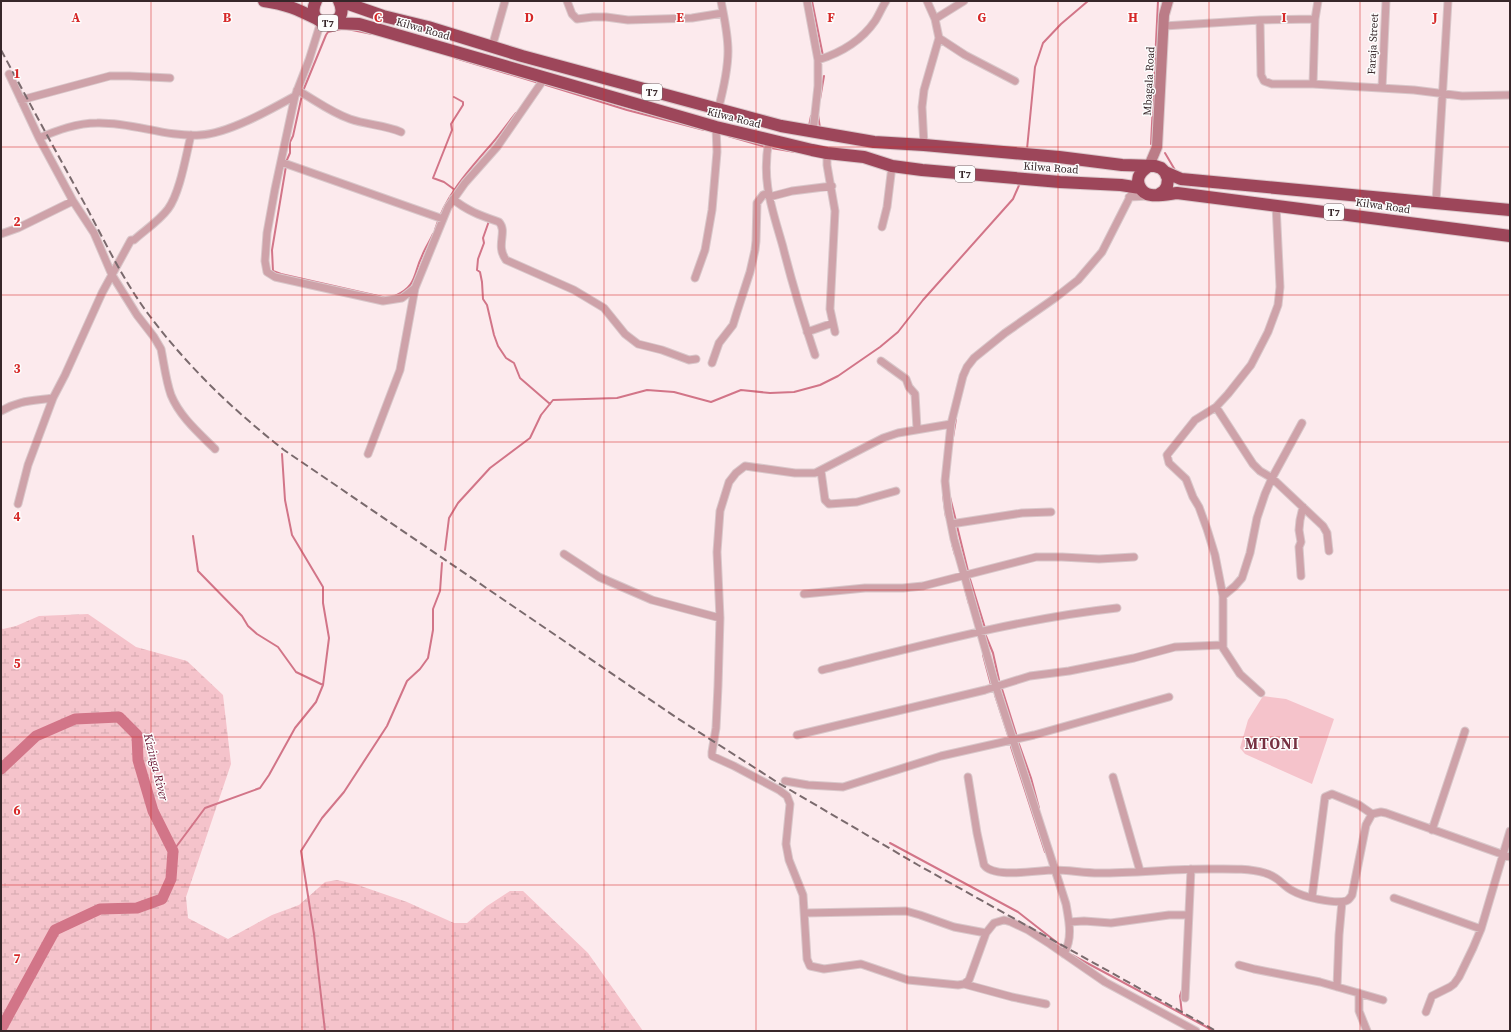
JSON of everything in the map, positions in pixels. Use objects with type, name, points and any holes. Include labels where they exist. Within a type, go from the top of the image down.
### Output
[{"type":"highway","name":"Kilwa Road","points":[[264,1],[282,3],[295,7],[323,22],[359,24],[544,79],[716,127],[827,153],[864,157],[892,166],[1060,182],[1121,185],[1135,191]]},
{"type":"highway","name":"T7","points":[[316,1],[313,10],[323,22],[335,22],[341,15],[341,6],[339,1]]},
{"type":"highway","name":"Kilwa Road","points":[[339,1],[382,16],[428,27],[492,47],[781,126],[874,142],[924,145],[1058,157],[1122,165],[1148,166]]},
{"type":"highway","name":"T7","points":[[1148,166],[1161,168],[1165,172]]},
{"type":"highway","points":[[1135,191],[1140,173],[1148,166]]},
{"type":"highway","name":"Kilwa Road","points":[[1165,172],[1181,179],[1510,210]]},
{"type":"highway","points":[[1154,195],[1164,191],[1167,186],[1168,179],[1165,172]]},
{"type":"highway","name":"T7","points":[[1135,191],[1154,195]]},
{"type":"highway","name":"Kilwa Road","points":[[1154,195],[1177,193],[1510,236]]},
{"type":"street","points":[[492,47],[505,1]]},
{"type":"street","points":[[567,1],[572,14],[577,19],[594,17],[628,20],[692,18],[723,13]]},
{"type":"street","points":[[718,110],[727,66],[728,51],[721,1]]},
{"type":"street","points":[[806,1],[818,60],[818,86],[813,132]]},
{"type":"street","points":[[818,60],[840,51],[866,32],[875,21],[886,1]]},
{"type":"street","points":[[924,145],[922,107],[924,90],[939,38],[935,19],[927,1]]},
{"type":"street","points":[[935,19],[964,1]]},
{"type":"street","name":"Mbagala Road","points":[[1161,1],[1164,15]]},
{"type":"street","name":"Mbagala Road","points":[[1165,172],[1157,147],[1164,15],[1168,1]]},
{"type":"street","points":[[1314,84],[1318,1]]},
{"type":"street","name":"Faraja Street","points":[[1382,88],[1386,1]]},
{"type":"street","points":[[1436,202],[1448,1]]},
{"type":"street","points":[[1164,26],[1260,20],[1316,19]]},
{"type":"street","points":[[1260,20],[1262,76],[1264,81],[1272,84],[1314,84],[1382,88],[1462,96],[1510,95]]},
{"type":"street","points":[[323,22],[319,28],[309,60],[296,93],[267,233],[265,268],[270,275],[275,278],[383,301],[402,298],[415,288]]},
{"type":"street","points":[[939,38],[965,55],[1016,81]]},
{"type":"street","points":[[9,74],[39,138],[73,201],[94,233],[112,275],[137,315],[158,344],[172,395],[178,408],[196,430],[215,449]]},
{"type":"street","points":[[21,100],[110,76],[170,78]]},
{"type":"street","points":[[368,454],[400,370],[415,288],[443,219],[453,199],[497,147],[544,79]]},
{"type":"street","points":[[296,93],[352,120],[391,128],[401,132]]},
{"type":"street","points":[[39,138],[68,127],[97,123],[191,136],[212,134],[223,130],[296,93]]},
{"type":"street","points":[[695,278],[705,250],[712,210],[717,152],[716,127]]},
{"type":"street","points":[[18,504],[28,465],[53,398],[102,293],[131,240],[134,240],[169,208],[176,192],[191,136]]},
{"type":"street","points":[[769,140],[766,165],[768,195],[793,287],[814,355]]},
{"type":"street","name":"Mbagala Road","points":[[1148,166],[1157,147]]},
{"type":"street","points":[[827,153],[827,165],[832,186],[836,220],[832,249],[830,303],[836,332]]},
{"type":"street","points":[[281,162],[443,219]]},
{"type":"street","points":[[882,227],[887,207],[892,166]]},
{"type":"street","points":[[712,363],[719,343],[733,325],[750,272],[756,241],[757,203],[763,195],[832,186]]},
{"type":"street","points":[[1064,954],[1069,940],[1069,922],[1066,904],[996,686],[951,524],[948,509],[946,481],[951,424],[963,376],[967,367],[974,358],[1005,333],[1078,280],[1102,252],[1135,191]]},
{"type":"street","points":[[453,199],[463,208],[499,222],[502,225],[500,248],[506,260],[574,290],[604,308],[625,334],[638,344],[662,350],[689,360],[696,359]]},
{"type":"street","points":[[1,234],[18,228],[73,201]]},
{"type":"street","points":[[1261,693],[1240,674],[1228,658],[1222,646],[1223,596],[1215,555],[1199,507],[1193,497],[1185,476],[1169,463],[1167,455],[1195,420],[1216,407],[1228,394],[1251,364],[1268,332],[1273,320],[1280,287],[1276,205]]},
{"type":"street","points":[[807,332],[833,323]]},
{"type":"street","points":[[881,362],[906,379],[909,388],[914,394],[917,429]]},
{"type":"street","points":[[1,411],[22,401],[53,398]]},
{"type":"street","points":[[1216,407],[1253,464],[1260,471],[1272,478],[1324,526],[1327,533],[1329,551]]},
{"type":"street","points":[[1223,596],[1242,578],[1250,553],[1257,518],[1272,478],[1302,423]]},
{"type":"street","points":[[951,424],[898,433],[879,440],[840,459],[821,471],[808,474],[745,466],[736,473],[729,482],[720,511],[717,552],[720,618],[717,714],[712,756],[779,790],[789,798],[790,804],[786,844],[790,860],[803,895],[808,965],[813,968],[832,968],[861,964],[908,980],[954,985],[964,984],[1012,997],[1046,1004]]},
{"type":"street","points":[[821,471],[825,500],[830,504],[857,502],[896,492]]},
{"type":"street","points":[[1301,576],[1299,547],[1301,542],[1299,530],[1303,506]]},
{"type":"street","points":[[951,524],[1022,512],[1051,512]]},
{"type":"street","points":[[564,554],[599,577],[652,600],[720,618]]},
{"type":"street","points":[[804,594],[865,588],[903,588],[923,586],[1036,557],[1099,559],[1134,557]]},
{"type":"street","points":[[822,670],[981,630],[1084,611],[1117,608]]},
{"type":"street","points":[[797,735],[996,686],[1030,676],[1069,671],[1175,648],[1222,646]]},
{"type":"street","points":[[785,781],[808,785],[842,787],[941,756],[1013,740],[1169,697]]},
{"type":"street","points":[[1432,830],[1465,731]]},
{"type":"street","points":[[968,777],[977,833],[985,866],[998,872],[1013,873],[1055,870],[1090,873],[1191,869],[1259,871],[1274,876],[1291,890],[1312,897],[1342,902],[1347,901],[1352,895],[1366,825],[1372,814]]},
{"type":"street","points":[[1113,777],[1140,871]]},
{"type":"street","points":[[1312,897],[1325,797],[1332,794],[1359,805],[1372,814],[1381,812],[1386,813],[1506,856]]},
{"type":"street","points":[[1426,1012],[1432,996],[1450,988],[1459,977],[1481,929],[1506,856],[1510,831]]},
{"type":"street","points":[[1185,998],[1191,869]]},
{"type":"street","points":[[1394,898],[1481,929]]},
{"type":"street","points":[[1337,987],[1342,902]]},
{"type":"street","points":[[805,912],[906,911],[954,927],[986,933]]},
{"type":"street","points":[[1069,922],[1084,921],[1111,923],[1160,916],[1188,915]]},
{"type":"street","points":[[964,984],[969,980],[973,971],[986,933],[994,923],[1004,920],[1028,930],[1106,982],[1196,1031]]},
{"type":"street","points":[[1239,965],[1337,987],[1383,1000]]},
{"type":"street","points":[[1359,993],[1359,1011],[1367,1031]]},
{"type":"green space","points":[[88,614],[136,647],[187,661],[223,695],[231,764],[186,897],[188,918],[228,939],[272,915],[299,905],[325,882],[337,880],[355,884],[407,902],[454,923],[467,923],[487,906],[510,891],[523,891],[588,953],[643,1031],[1,1031],[1,628],[3,629],[16,626],[39,616]]},
{"type":"green space","points":[[1263,696],[1286,699],[1334,719],[1312,784],[1245,754],[1240,748],[1248,720]]},
{"type":"waterway","points":[[812,1],[823,56]]},
{"type":"waterway","points":[[1027,149],[1035,67],[1043,43],[1061,24],[1088,1]]},
{"type":"waterway","points":[[1151,144],[1158,1]]},
{"type":"waterway","points":[[303,91],[326,35],[328,32],[341,29]]},
{"type":"waterway","points":[[347,29],[372,34]]},
{"type":"waterway","points":[[455,58],[539,83]]},
{"type":"waterway","points":[[820,99],[824,76]]},
{"type":"waterway","points":[[543,84],[627,110],[704,130]]},
{"type":"waterway","points":[[286,162],[290,153],[290,142],[293,136],[302,95]]},
{"type":"waterway","points":[[454,97],[463,102],[463,105],[451,124],[452,130],[433,178],[444,182],[455,190]]},
{"type":"waterway","points":[[435,230],[450,196],[516,113]]},
{"type":"waterway","points":[[818,115],[820,128]]},
{"type":"waterway","points":[[809,126],[811,116]]},
{"type":"waterway","points":[[728,136],[766,147]]},
{"type":"waterway","points":[[771,148],[795,152]]},
{"type":"waterway","points":[[1165,153],[1175,170]]},
{"type":"waterway","points":[[286,166],[272,250],[273,271],[387,298]]},
{"type":"waterway","points":[[445,550],[449,518],[458,503],[490,468],[530,438],[541,415],[553,400],[617,398],[647,390],[674,392],[711,402],[741,390],[770,393],[794,392],[820,385],[838,376],[880,347],[898,332],[923,300],[1013,199],[1020,183]]},
{"type":"waterway","points":[[489,221],[483,238],[484,243],[478,259],[477,270],[480,272],[483,299],[487,305],[494,335],[498,346],[506,358],[514,363],[520,378],[550,404]]},
{"type":"waterway","points":[[395,296],[408,288],[414,279],[419,262],[433,234]]},
{"type":"waterway","points":[[952,443],[956,419]]},
{"type":"waterway","points":[[173,851],[205,808],[260,788],[269,775],[295,728],[316,702],[323,685],[329,638],[323,603],[323,587],[292,535],[285,500],[282,454]]},
{"type":"waterway","points":[[943,495],[946,517]]},
{"type":"waterway","points":[[950,497],[956,521]]},
{"type":"waterway","points":[[957,526],[968,571]]},
{"type":"waterway","points":[[193,536],[198,571],[242,616],[248,626],[257,634],[278,647],[296,672],[323,685]]},
{"type":"waterway","points":[[952,544],[955,555]]},
{"type":"waterway","points":[[325,1031],[314,934],[301,851],[322,818],[344,792],[387,726],[407,681],[420,669],[428,658],[433,630],[433,609],[440,591],[442,563]]},
{"type":"waterway","points":[[970,579],[985,628]]},
{"type":"waterway","points":[[964,585],[969,604]]},
{"type":"waterway","points":[[986,636],[993,653],[999,680]]},
{"type":"waterway","points":[[983,655],[991,685]]},
{"type":"waterway","points":[[1002,689],[1017,737]]},
{"type":"waterway","points":[[995,695],[1009,738]]},
{"type":"waterway","name":"Kizinga River","points":[[1,769],[36,736],[75,719],[119,717],[137,735],[138,760],[153,811],[173,851],[171,879],[162,899],[137,908],[100,909],[55,930],[1,1029]]},
{"type":"waterway","points":[[1019,744],[1031,778],[1039,808]]},
{"type":"waterway","points":[[1011,747],[1045,852]]},
{"type":"waterway","points":[[890,843],[1018,912],[1064,948]]},
{"type":"waterway","points":[[1072,955],[1214,1031]]},
{"type":"waterway","points":[[1182,990],[1180,996],[1182,1014]]},
{"type":"railway","points":[[1,50],[117,264],[140,303],[195,370],[265,435],[284,450],[677,718],[780,784],[918,865],[1216,1031]]},
{"type":"district","name":"MTONI","points":[[1272,743]]}]
